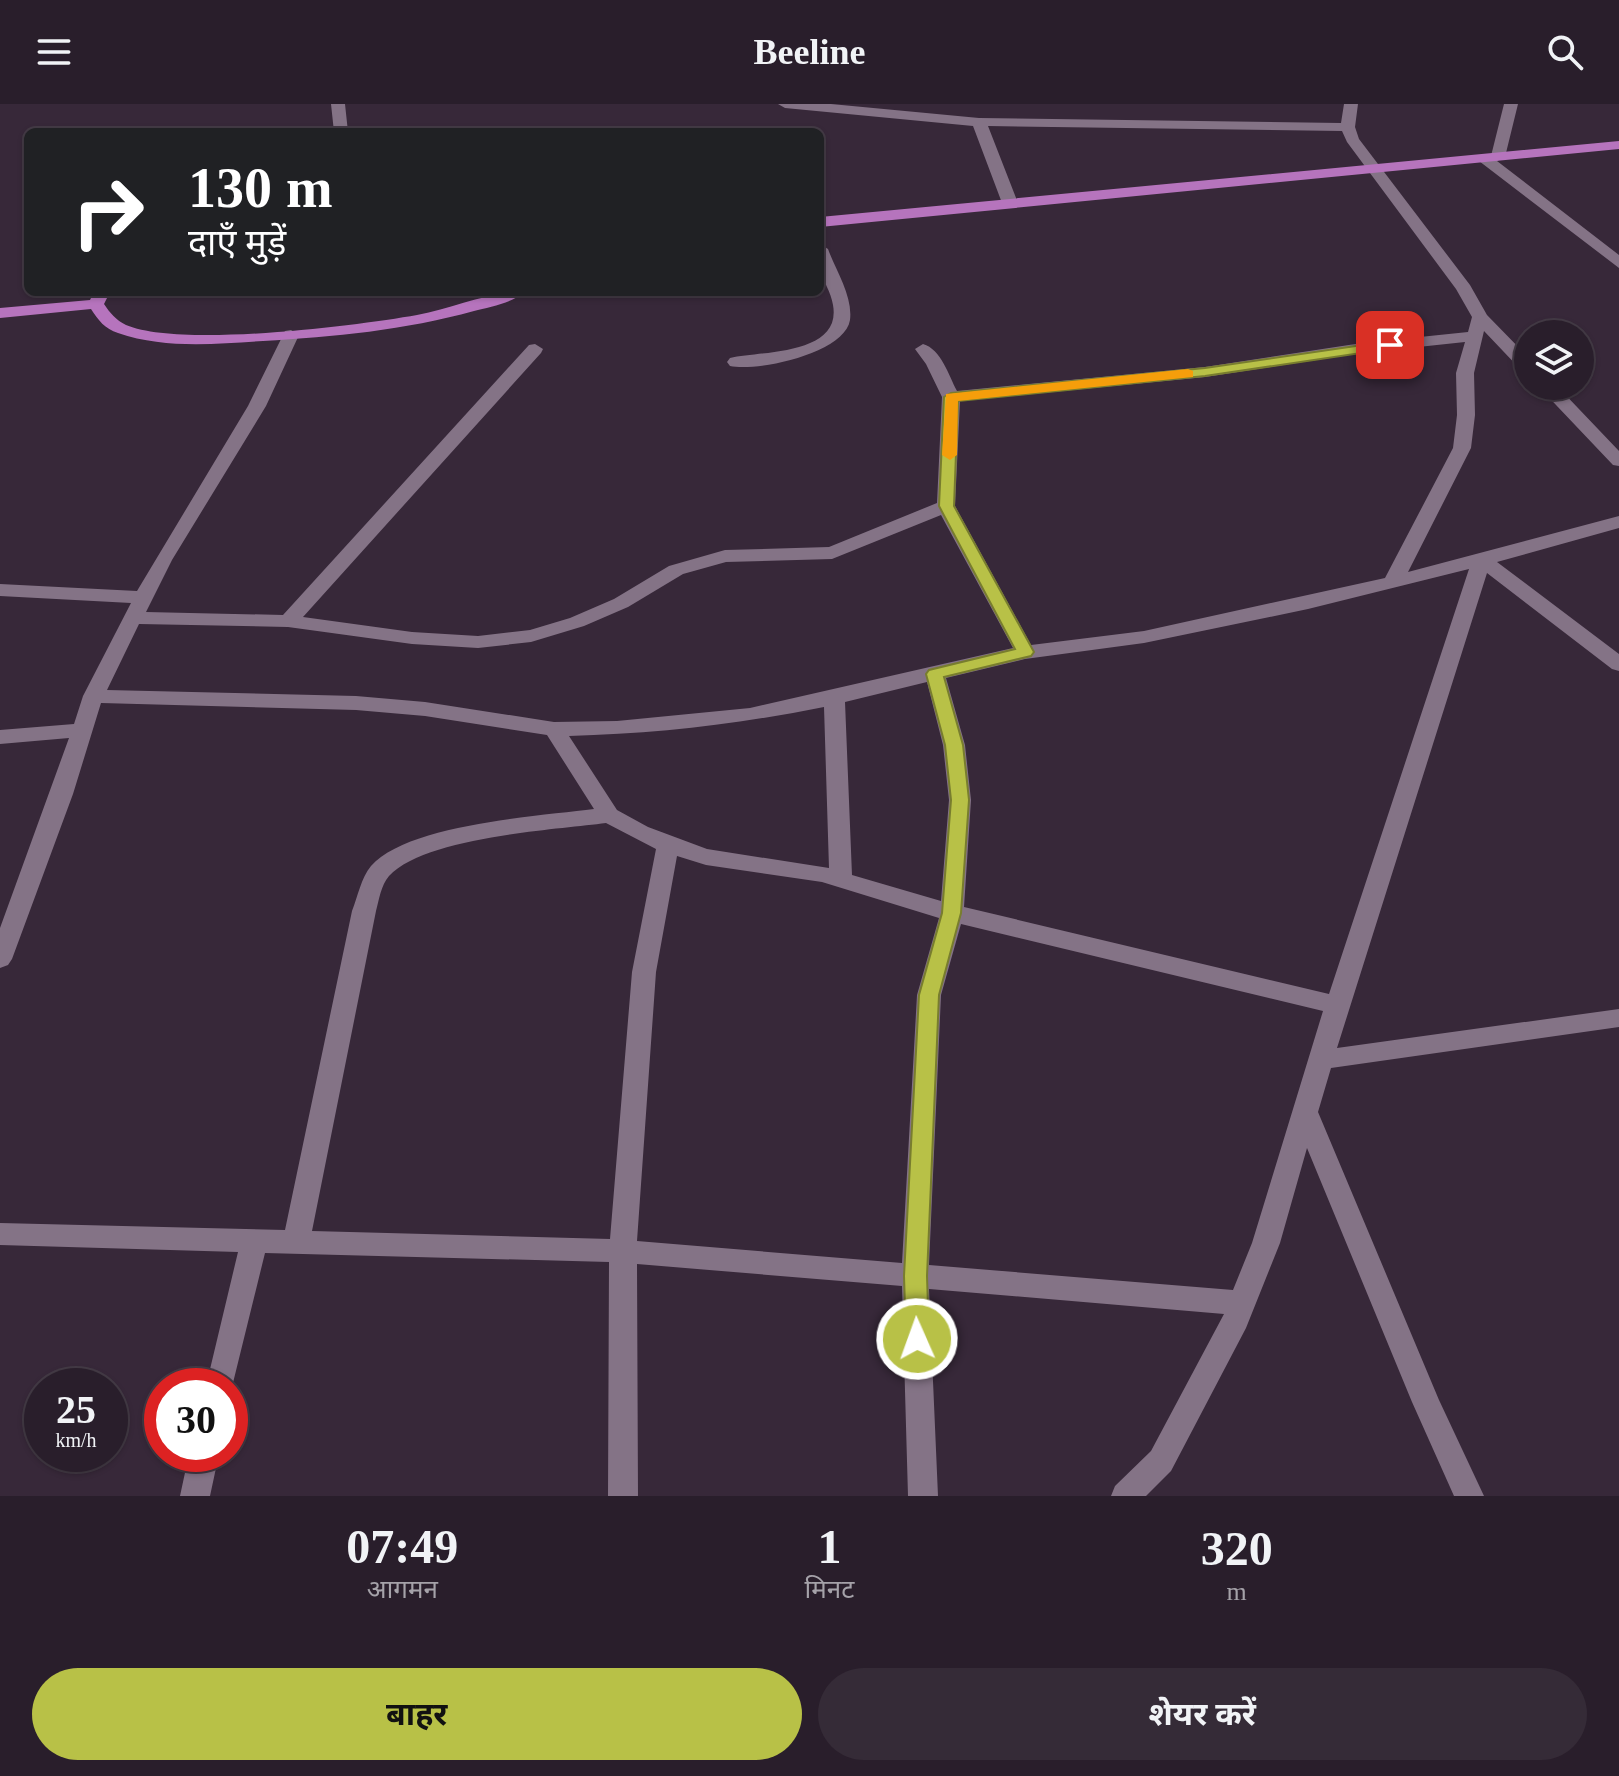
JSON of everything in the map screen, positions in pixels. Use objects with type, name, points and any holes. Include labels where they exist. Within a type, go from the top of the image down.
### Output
[{"type":"highway","points":[[824,222],[1619,145]]},
{"type":"highway","points":[[0,313],[99,298],[103,317],[119,328],[146,335],[204,339],[291,335],[374,326],[502,296]]},
{"type":"street","points":[[338,104],[341,128]]},
{"type":"street","points":[[785,104],[979,122],[1236,119],[1348,127]]},
{"type":"street","points":[[1351,104],[1348,127],[1374,170],[1464,288],[1480,317],[1514,352]]},
{"type":"street","points":[[1511,104],[1491,158],[1619,263]]},
{"type":"street","points":[[979,122],[1010,203]]},
{"type":"street","points":[[736,362],[798,352],[826,343],[839,331],[843,311],[824,260]]},
{"type":"street","points":[[1394,580],[1462,448],[1466,415],[1465,373],[1480,317]]},
{"type":"street","points":[[0,959],[93,696],[162,560],[257,406],[291,335]]},
{"type":"street","points":[[951,397],[1205,372],[1362,348],[1473,336]]},
{"type":"street","points":[[288,621],[535,349]]},
{"type":"street","points":[[923,349],[934,362],[951,397],[946,506],[1025,652]]},
{"type":"street","points":[[1560,400],[1619,461]]},
{"type":"street","points":[[132,618],[288,621],[412,638],[478,642],[531,636],[577,622],[621,603],[676,570],[725,556],[832,553],[946,506]]},
{"type":"street","points":[[93,696],[356,703],[425,709],[554,729],[686,723],[750,715],[834,698],[1025,652],[1144,637],[1308,603],[1619,522]]},
{"type":"street","points":[[1482,560],[1619,664]]},
{"type":"street","points":[[1126,1496],[1161,1461],[1242,1303],[1266,1243],[1337,1005],[1482,560]]},
{"type":"street","points":[[0,590],[143,597]]},
{"type":"street","points":[[923,1496],[915,1276],[929,995],[952,913],[960,800],[954,745],[935,674]]},
{"type":"street","points":[[834,698],[841,880]]},
{"type":"street","points":[[554,729],[609,815],[668,845],[706,857],[841,880],[952,913],[1337,1005]]},
{"type":"street","points":[[0,737],[83,730]]},
{"type":"street","points":[[296,1243],[364,911],[379,872],[402,853],[445,840],[609,815]]},
{"type":"street","points":[[623,1496],[623,1251],[644,972],[668,845]]},
{"type":"street","points":[[1321,1060],[1619,1018]]},
{"type":"street","points":[[1305,1112],[1426,1402],[1469,1496]]},
{"type":"street","points":[[0,1234],[623,1251],[1242,1303]]},
{"type":"street","points":[[224,1368],[254,1242]]},
{"type":"street","points":[[195,1496],[200,1472]]},
{"type":"slow traffic","points":[[950,455],[951,397],[1188,374]]},
{"type":"route","points":[[917,1339],[915,1276],[929,995],[952,913],[960,800],[954,745],[935,674],[1025,652],[946,506],[951,397],[1205,372],[1390,345]]}]
